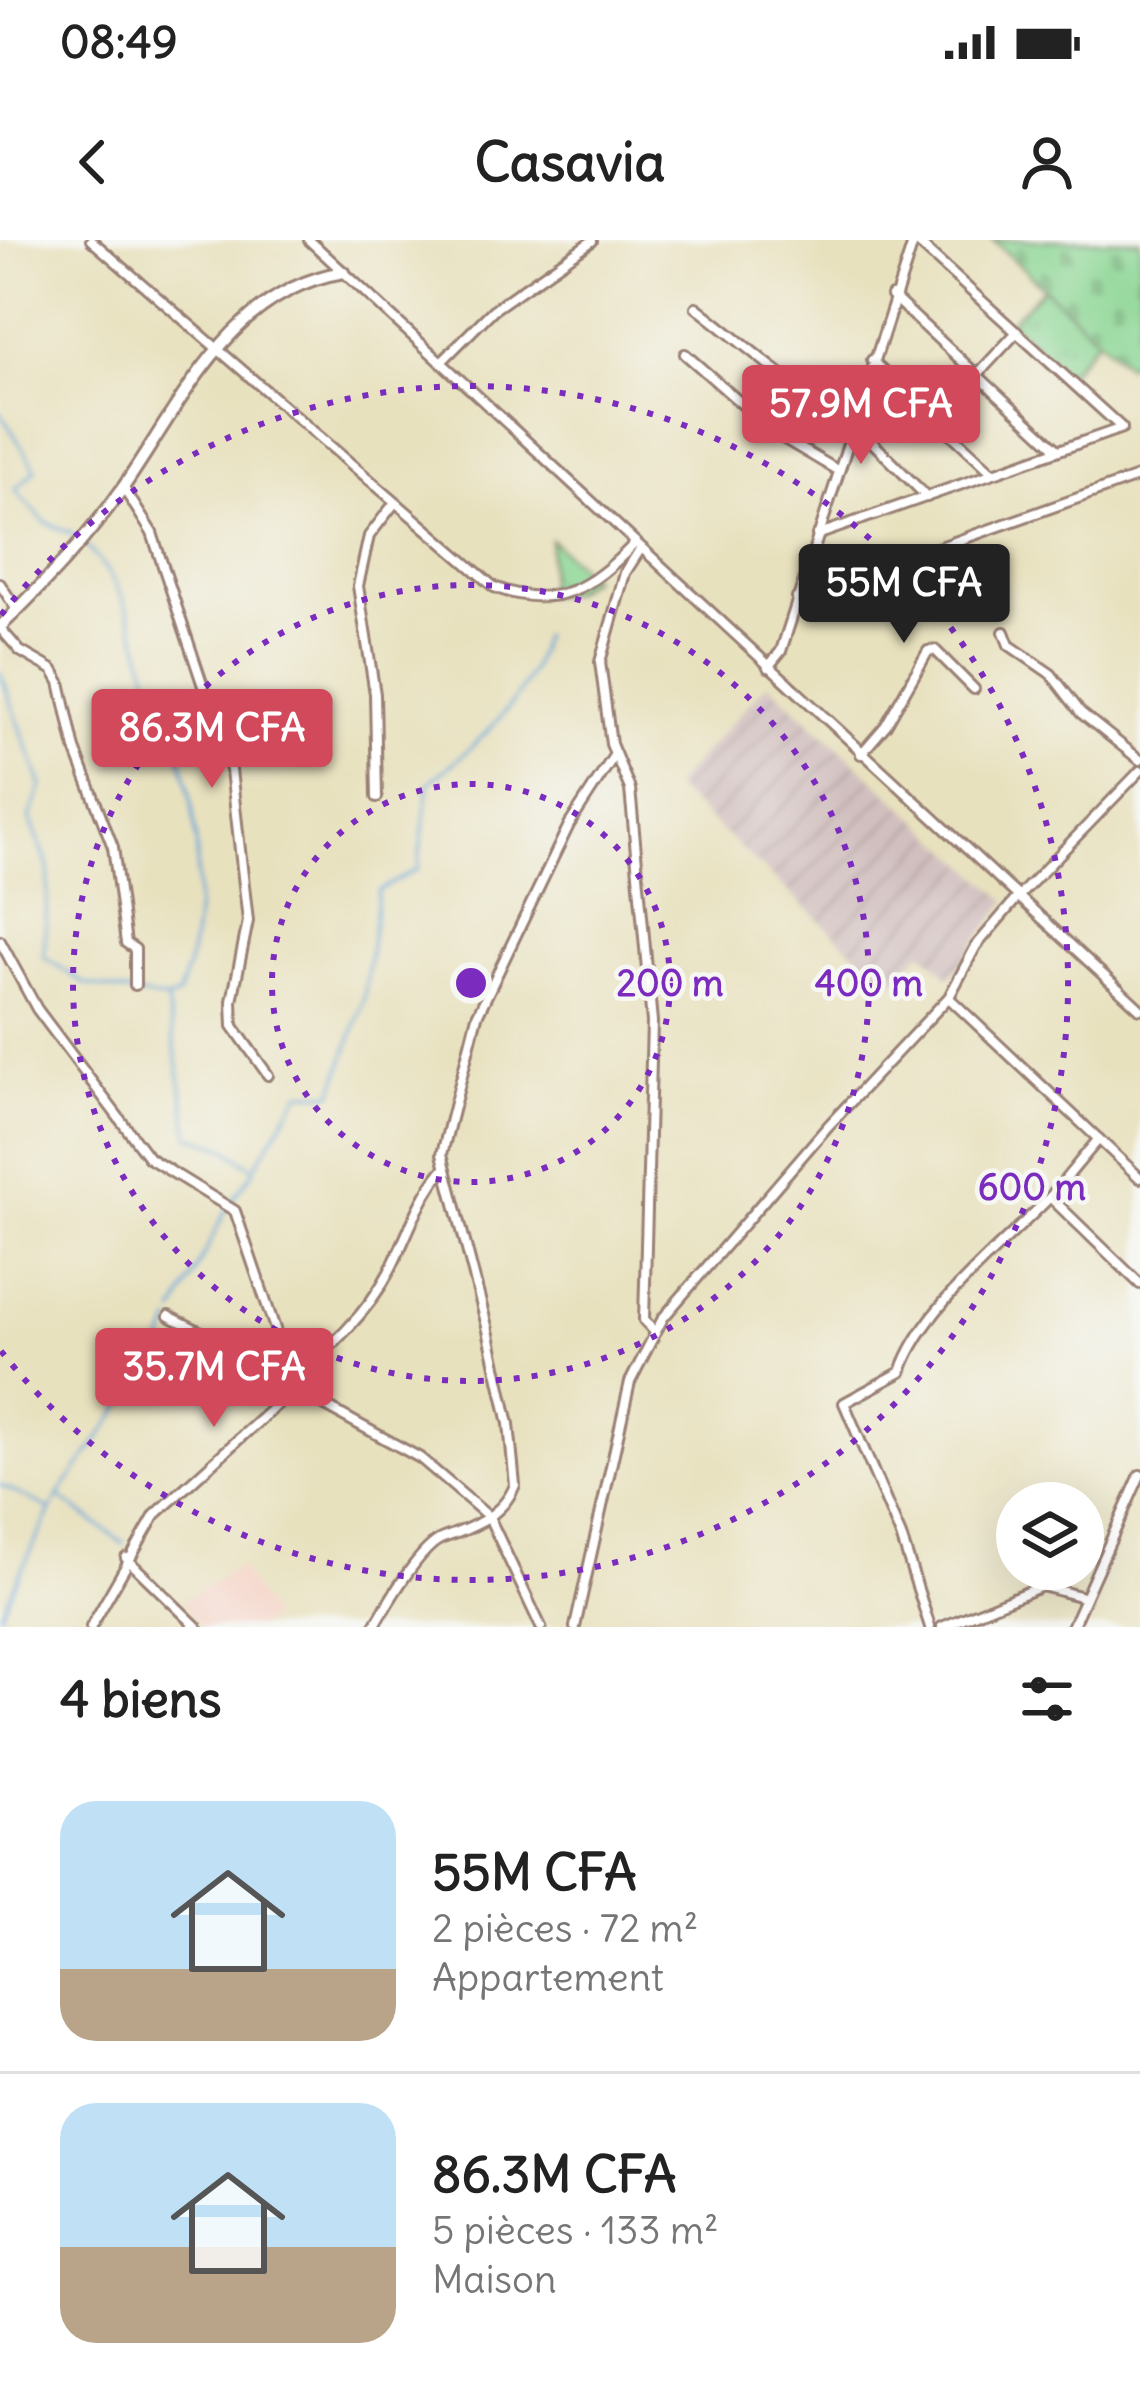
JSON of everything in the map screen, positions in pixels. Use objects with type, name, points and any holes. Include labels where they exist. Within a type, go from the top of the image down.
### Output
[{"type":"street","points":[[91,240],[483,579],[516,596],[569,596],[604,576],[638,546]]},
{"type":"street","points":[[309,240],[1140,1009]]},
{"type":"street","points":[[768,667],[781,651],[892,296],[914,240],[1122,428],[817,536]]},
{"type":"street","points":[[440,362],[493,310],[592,241]]},
{"type":"street","points":[[135,985],[135,949],[126,943],[113,848],[75,748],[60,682],[53,670],[20,651],[0,627],[75,552],[174,407],[261,303],[283,289],[344,272]]},
{"type":"street","points":[[892,296],[1060,451]]},
{"type":"street","points":[[696,307],[793,384],[853,421],[927,496]]},
{"type":"street","points":[[936,419],[1017,332]]},
{"type":"street","points":[[685,355],[776,434],[837,470]]},
{"type":"street","points":[[872,360],[994,473]]},
{"type":"street","points":[[797,598],[1140,476]]},
{"type":"street","points":[[123,487],[152,533],[231,770],[248,921],[234,983],[233,1026],[268,1075]]},
{"type":"street","points":[[377,797],[375,694],[358,586],[369,536],[393,505]]},
{"type":"street","points":[[638,546],[625,573],[600,662],[615,754],[628,773],[652,1022],[644,1320],[654,1331]]},
{"type":"street","points":[[0,584],[17,610]]},
{"type":"street","points":[[1004,632],[1009,645],[1051,674],[1081,713],[1140,760]]},
{"type":"street","points":[[861,754],[886,725],[928,650],[935,650],[974,689]]},
{"type":"street","points":[[374,1627],[394,1592],[433,1546],[489,1516],[515,1485],[512,1443],[488,1330],[443,1170],[451,1108],[477,1016],[569,825],[615,754]]},
{"type":"street","points":[[574,1627],[631,1382],[654,1331],[721,1247],[949,997],[976,946],[1017,898],[1140,771]]},
{"type":"street","points":[[0,941],[37,1009],[149,1158],[227,1205],[291,1382]]},
{"type":"street","points":[[949,997],[1140,1178]]},
{"type":"street","points":[[930,1627],[901,1536],[844,1403],[901,1372],[910,1347],[995,1247],[1050,1197],[1099,1139]]},
{"type":"street","points":[[91,1627],[126,1558],[177,1490],[366,1304],[389,1273],[401,1239],[443,1170]]},
{"type":"street","points":[[1050,1197],[1140,1284]]},
{"type":"street","points":[[172,1317],[420,1459],[489,1516],[542,1627]]},
{"type":"street","points":[[1072,1627],[1140,1475]]},
{"type":"street","points":[[126,1558],[196,1627]]},
{"type":"street","points":[[942,1627],[1042,1586],[1083,1597]]},
{"type":"shaded area","points":[[768,683],[1007,901],[950,977],[922,951],[890,984],[673,787]]},
{"type":"shaded area","points":[[239,1566],[271,1618],[259,1627],[202,1627],[182,1602]]},
{"type":"green space","points":[[993,240],[1140,240],[1140,350],[1127,366]]},
{"type":"green space","points":[[1044,288],[1098,339],[1067,374],[1010,321]]},
{"type":"green space","points":[[551,540],[591,578],[568,593],[547,596]]},
{"type":"waterway","points":[[0,412],[36,469],[15,490],[45,522],[75,535]]},
{"type":"waterway","points":[[0,672],[42,786],[30,818],[49,868],[44,957],[85,984],[167,1000],[178,996],[197,906],[196,840],[186,777],[129,613],[112,579],[87,547]]},
{"type":"waterway","points":[[256,1165],[300,1093],[333,1093],[364,999],[378,891],[418,869],[429,783],[483,736],[514,700],[536,659],[542,636]]},
{"type":"waterway","points":[[167,1002],[190,1136],[222,1146],[255,1169],[226,1210],[175,1313]]},
{"type":"waterway","points":[[0,1614],[58,1496],[153,1363],[172,1322]]},
{"type":"waterway","points":[[0,1485],[51,1510]]},
{"type":"waterway","points":[[58,1496],[124,1544]]}]
